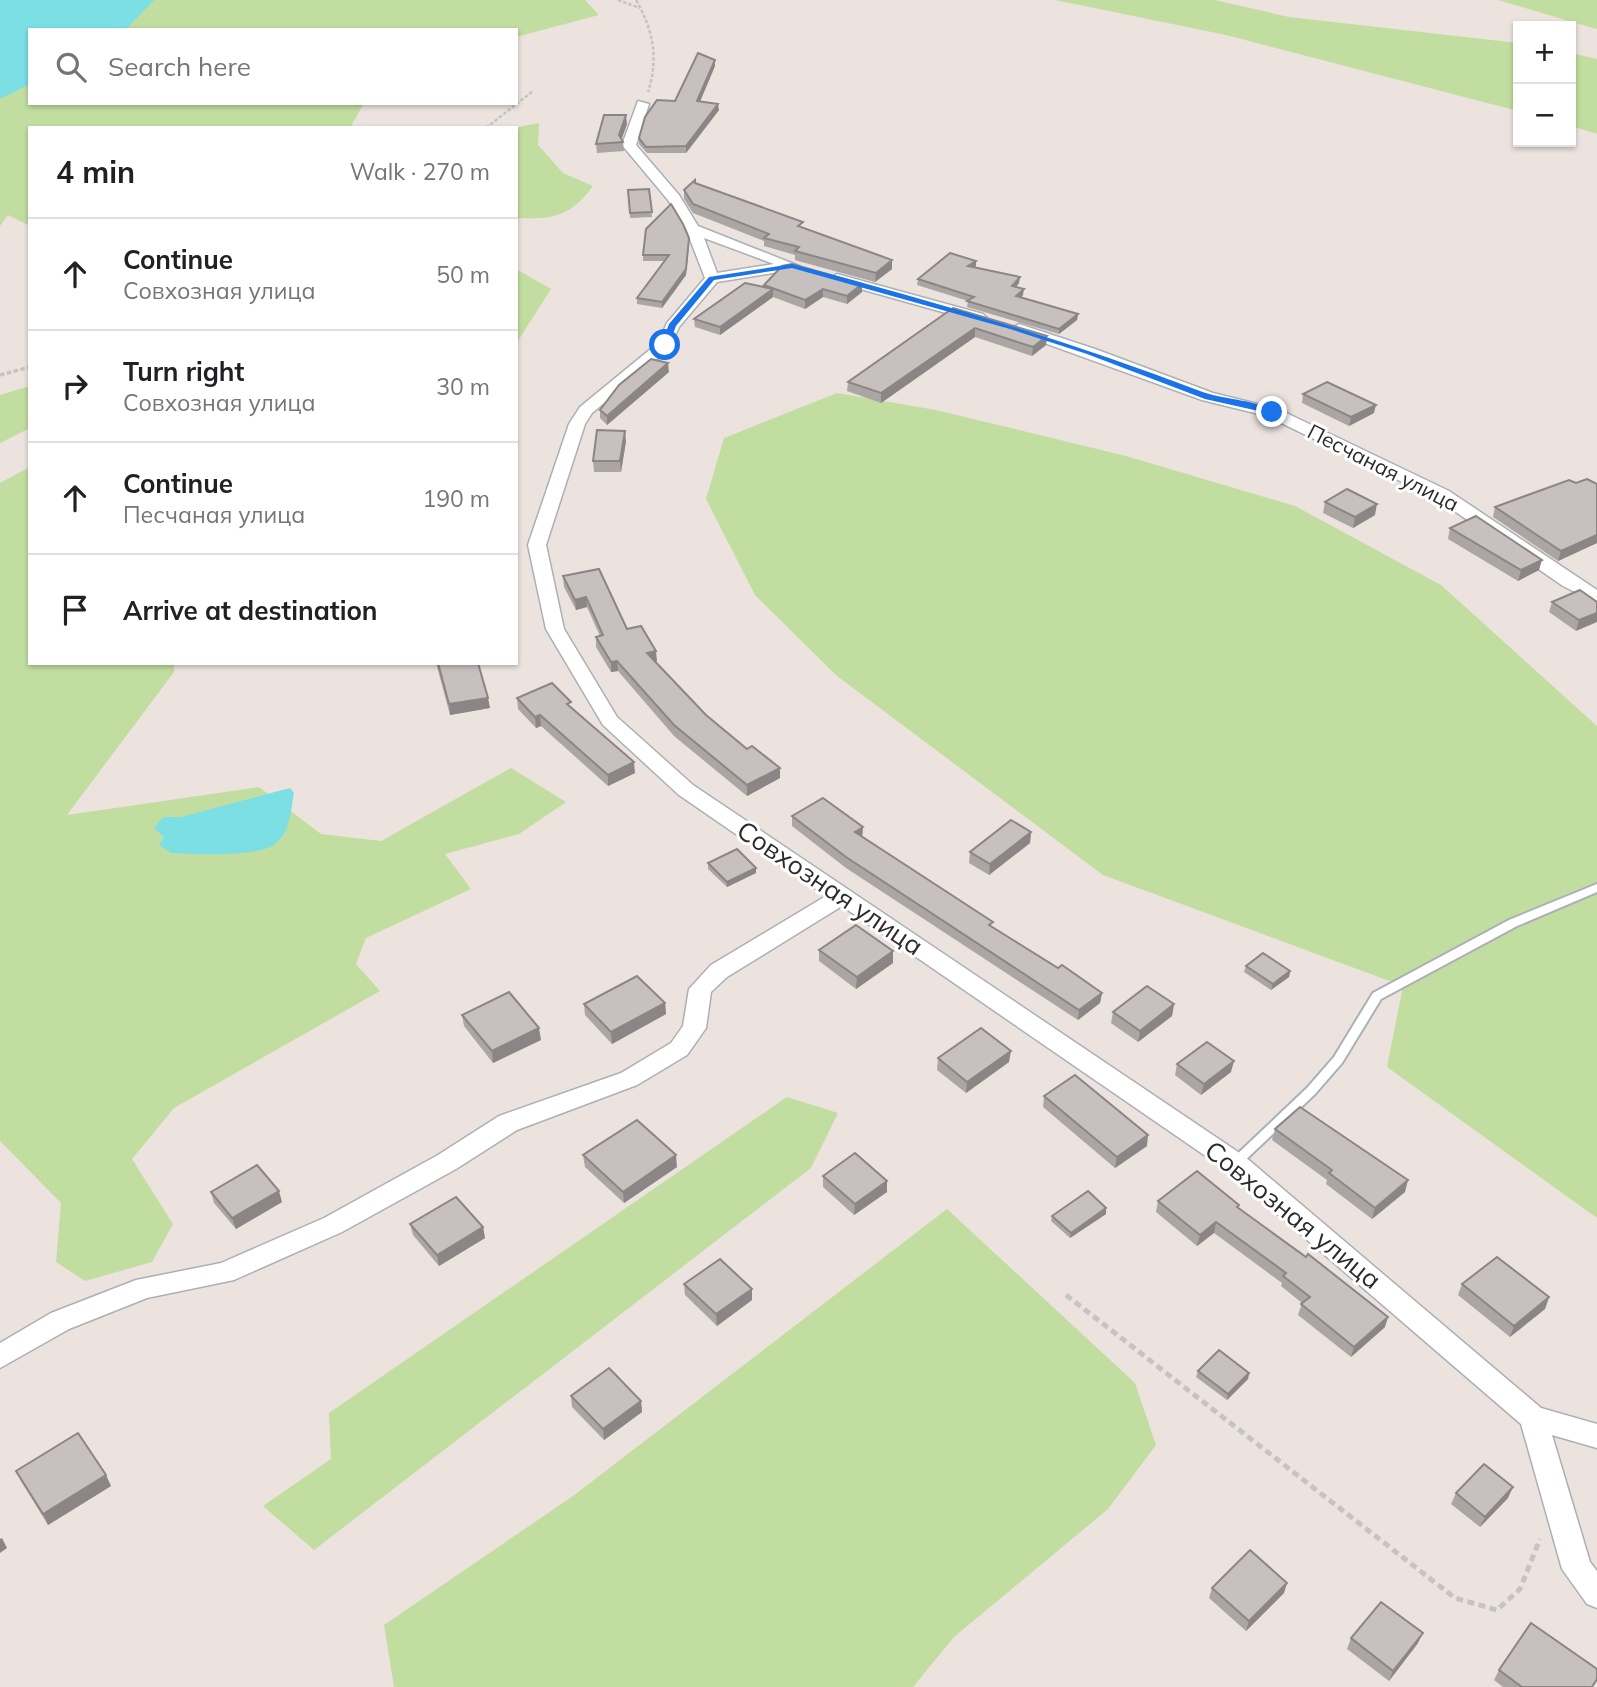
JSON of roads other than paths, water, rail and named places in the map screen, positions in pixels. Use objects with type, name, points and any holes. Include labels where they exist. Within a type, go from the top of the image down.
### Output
[{"type":"street","points":[[643,104],[629,145],[674,198],[693,229],[712,278],[804,269]]},
{"type":"street","name":"Песчаная улица","points":[[693,229],[804,269],[995,322],[1090,352],[1208,397],[1272,412],[1443,495],[1569,582],[1597,598]]},
{"type":"street","name":"Совхозная улица","points":[[712,278],[672,326],[665,345],[586,410],[577,424],[537,545],[555,629],[610,721],[686,790],[1235,1163],[1532,1417],[1597,1437]]},
{"type":"street","points":[[0,1357],[60,1321],[145,1288],[225,1273],[332,1225],[447,1162],[509,1123],[629,1079],[679,1049],[694,1028],[700,989],[719,971],[842,896]]},
{"type":"street","points":[[1532,1417],[1577,1569],[1597,1594]]},
{"type":"lane","points":[[1235,1163],[1311,1091],[1338,1060],[1377,996],[1513,923],[1597,888]]},
{"type":"water","points":[[0,0],[154,0],[127,28],[28,28],[28,85],[0,99]]},
{"type":"water","points":[[290,788],[294,793],[287,828],[275,844],[266,848],[240,853],[195,854],[171,853],[159,845],[164,837],[154,828],[163,817],[181,817]]}]
